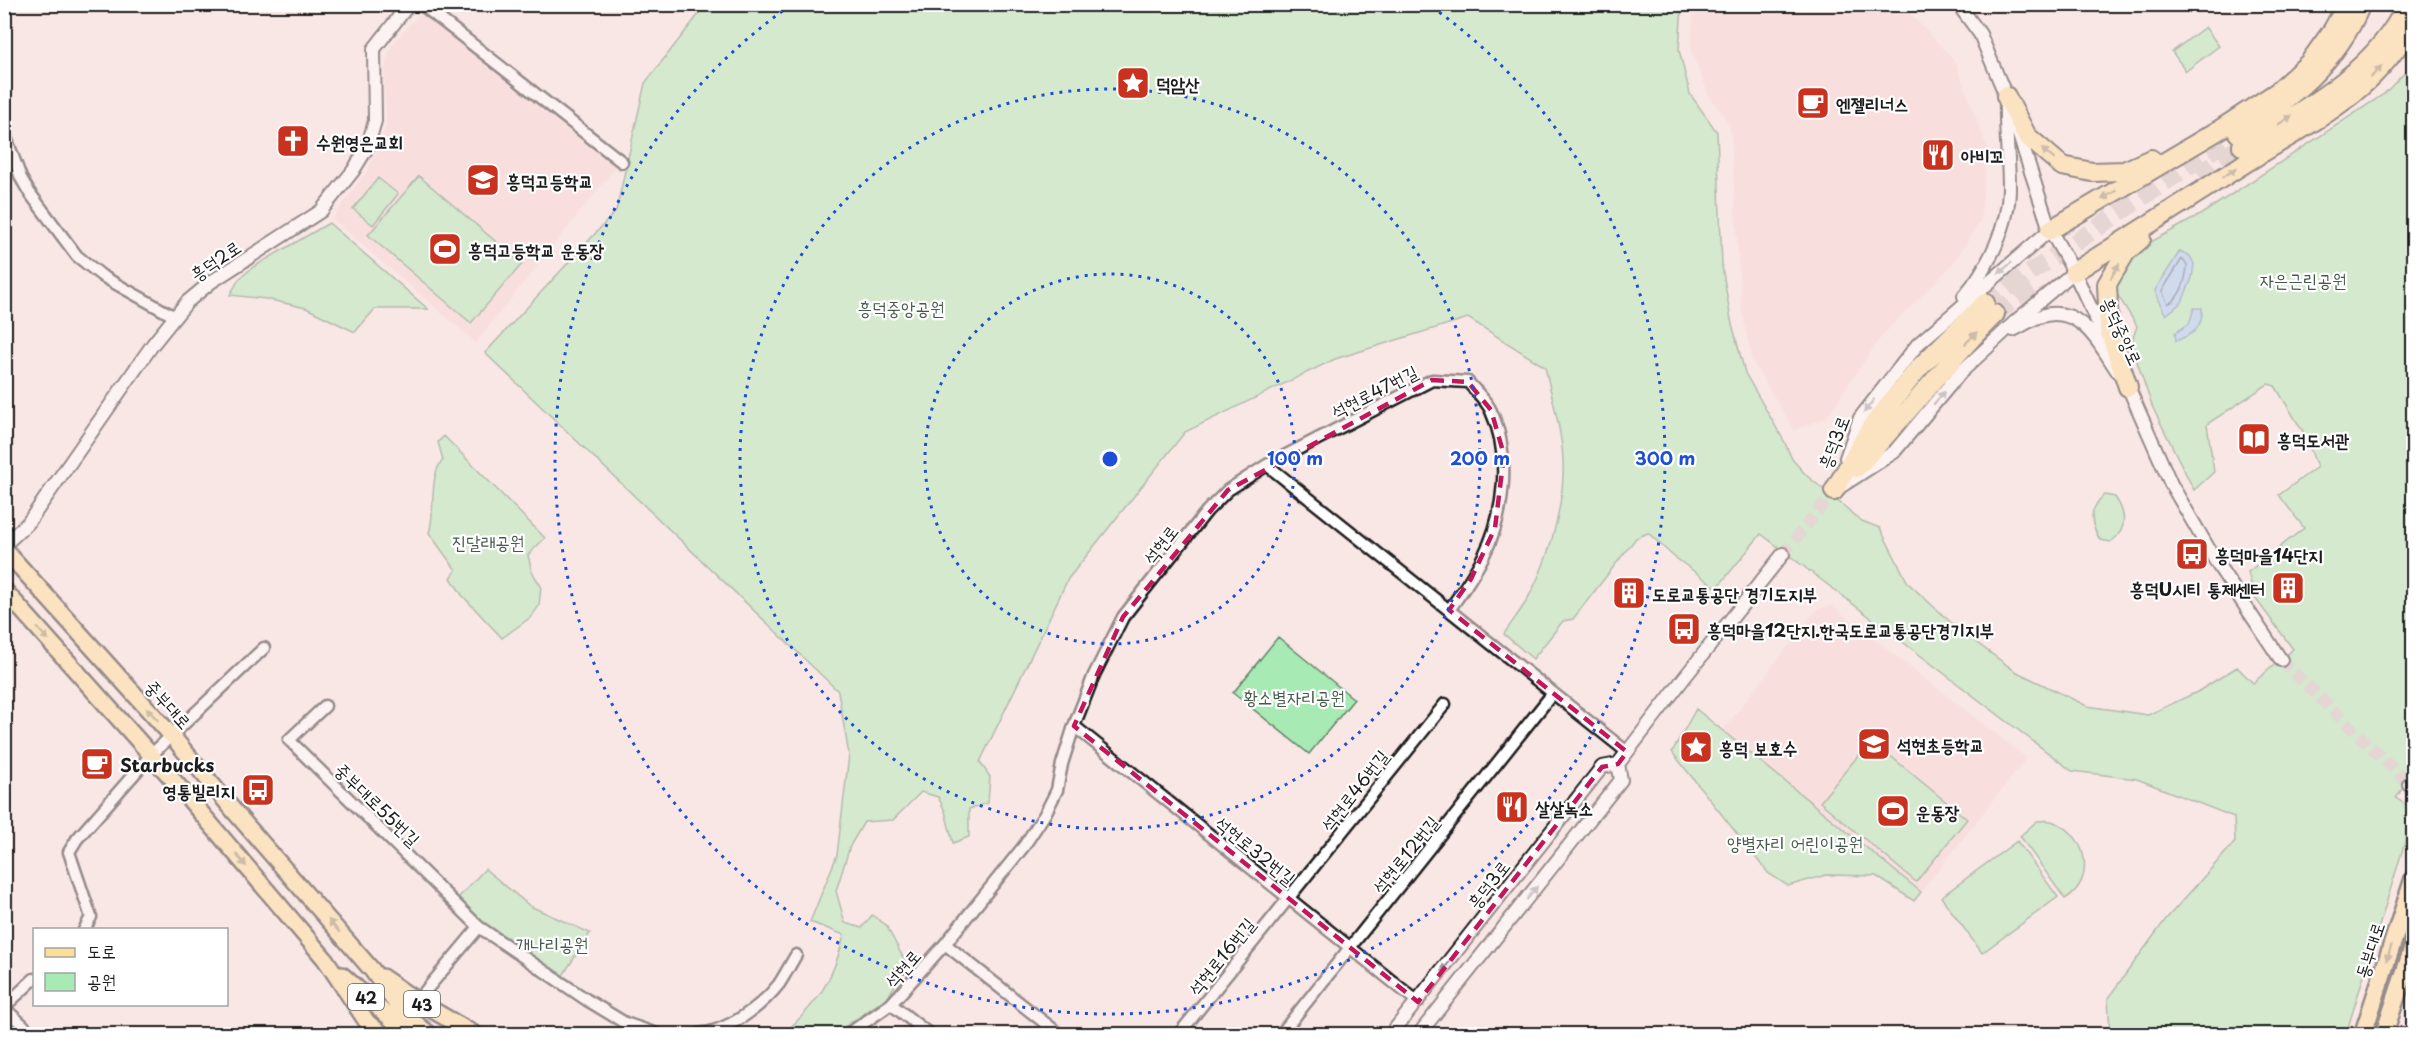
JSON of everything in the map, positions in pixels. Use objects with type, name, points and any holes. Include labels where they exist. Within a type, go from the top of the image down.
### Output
[{"type":"highway","points":[[2050,230],[2219,130],[2277,92],[2309,63],[2332,31],[2347,4]]},
{"type":"highway","points":[[2361,4],[2346,34],[2311,79],[2265,116],[2240,140],[2285,121],[2362,66],[2383,42],[2407,4]]},
{"type":"highway","points":[[2074,272],[2333,111],[2363,86],[2386,62],[2414,20]]},
{"type":"highway","points":[[2006,96],[2027,136],[2062,166],[2092,172],[2124,171],[2219,130]]},
{"type":"highway","points":[[2128,387],[2109,330],[2107,284],[2126,252],[2198,193]]},
{"type":"highway","points":[[1833,491],[1888,434],[1953,357],[1990,308]]},
{"type":"highway","name":"동부대로","points":[[2362,1035],[2414,877]]},
{"type":"highway","points":[[2384,1035],[2414,944]]},
{"type":"main road","name":"중부대로","points":[[4,547],[172,736],[372,970],[402,1013],[429,1035]]},
{"type":"main road","name":"42","points":[[4,590],[151,755],[325,959],[408,1035]]},
{"type":"main road","points":[[109,708],[130,690]]},
{"type":"main road","points":[[214,828],[234,811]]},
{"type":"main road","points":[[325,959],[368,1028],[382,1035]]},
{"type":"main road","name":"중부대로","points":[[372,970],[417,1001],[474,1035]]},
{"type":"street","name":"흥덕2로","points":[[4,547],[28,523],[153,344],[175,317],[210,282],[321,211],[353,171],[367,148],[375,122],[374,49],[409,4]]},
{"type":"street","points":[[421,4],[622,162]]},
{"type":"street","name":"흥덕중앙로","points":[[1958,4],[1980,34],[2006,96],[2050,230],[2074,272],[2171,484],[2218,565],[2281,660]]},
{"type":"street","points":[[1939,325],[1967,293],[1984,268],[2002,229],[2009,190],[2005,138],[2006,96]]},
{"type":"street","points":[[4,132],[25,185],[77,256],[102,276],[175,317]]},
{"type":"street","name":"흥덕3로","points":[[1833,491],[1860,418],[1918,344],[2050,230]]},
{"type":"street","name":"흥덕3로","points":[[1833,491],[1894,452],[1960,373],[2074,272]]},
{"type":"street","points":[[1998,337],[2039,317],[2053,315],[2070,317],[2088,327],[2128,387]]},
{"type":"street","name":"석현로47번길","points":[[1267,465],[1432,380],[1468,382],[1491,410],[1504,455],[1503,481],[1495,528],[1485,553],[1471,579],[1449,610]]},
{"type":"street","points":[[1267,465],[1627,752]]},
{"type":"street","name":"석현로","points":[[848,1035],[891,1005],[945,944],[1024,846],[1045,814],[1057,790],[1062,764],[1074,726],[1094,675],[1123,617],[1207,511],[1228,490],[1267,465]]},
{"type":"street","name":"흥덕3로","points":[[1391,1035],[1602,767],[1618,764],[1783,554]]},
{"type":"street","points":[[85,928],[91,917],[69,852],[77,838],[151,755],[264,648]]},
{"type":"street","name":"석현로12번길","points":[[1281,1035],[1553,693]]},
{"type":"street","name":"석현로46번길","points":[[1289,898],[1445,704]]},
{"type":"street","name":"중부대로55번길","points":[[325,706],[289,740],[479,927],[587,1000],[625,1023],[657,1035]]},
{"type":"street","name":"석현로32번길","points":[[1074,726],[1418,1002]]},
{"type":"street","name":"흥덕3로","points":[[1419,1035],[1621,780],[1618,764]]},
{"type":"street","name":"석현로16번길","points":[[1179,1035],[1289,898]]},
{"type":"street","points":[[417,1001],[479,927]]},
{"type":"street","points":[[945,944],[1059,1035]]},
{"type":"street","points":[[699,1035],[747,1014],[778,985],[796,955]]},
{"type":"street","points":[[28,1035],[24,1026],[4,1007],[33,980]]},
{"type":"street","points":[[891,1005],[929,1035]]},
{"type":"highlighted area","points":[[1432,380],[1468,382],[1491,410],[1504,455],[1495,528],[1471,579],[1449,610],[1627,752],[1618,764],[1602,767],[1418,1002],[1074,726],[1123,617],[1228,490]]},
{"type":"shaded area","points":[[1694,5],[1902,5],[1955,61],[1988,149],[1980,222],[1953,264],[1881,337],[1826,418],[1794,430],[1753,363],[1741,308],[1730,126],[1708,94],[1691,51]]},
{"type":"shaded area","name":"흥덕고등학교","points":[[422,11],[617,166],[476,343],[332,219],[368,169],[380,145],[386,123],[384,80],[386,62],[392,44]]},
{"type":"shaded area","name":"석현초등학교","points":[[1831,605],[2027,758],[1921,892],[1722,731],[1816,610]]},
{"type":"green space","name":"흥덕중앙공원","points":[[706,5],[1682,5],[1679,50],[1690,94],[1717,132],[1722,266],[1731,320],[1745,373],[1792,459],[1806,475],[1862,521],[1880,528],[1908,583],[1958,629],[2015,671],[2087,706],[2148,715],[2197,692],[2237,667],[2253,683],[2293,649],[2255,598],[2248,572],[2304,528],[2279,495],[2317,467],[2305,435],[2275,386],[2268,384],[2207,424],[2214,472],[2194,490],[2152,406],[2131,344],[2137,326],[2112,286],[2129,254],[2200,215],[2384,94],[2413,64],[2414,771],[2396,798],[2413,810],[2413,816],[2346,1034],[2110,1034],[2108,998],[2166,919],[2235,842],[2234,817],[2137,779],[2072,771],[1761,534],[1717,588],[1673,556],[1648,533],[1636,538],[1573,619],[1563,621],[1533,659],[1504,634],[1534,586],[1547,556],[1556,524],[1563,476],[1558,422],[1545,367],[1468,318],[1335,359],[1185,432],[1068,579],[980,762],[990,777],[988,803],[969,809],[969,837],[953,843],[945,811],[938,797],[921,792],[893,820],[864,822],[850,846],[836,891],[845,923],[862,928],[872,915],[886,925],[907,965],[888,997],[834,1034],[783,1034],[815,1001],[822,990],[835,965],[844,935],[810,922],[837,855],[849,755],[838,691],[485,353],[616,211],[645,83]]},
{"type":"green space","points":[[2205,27],[2219,46],[2186,71],[2172,52]]},
{"type":"green space","name":"흥덕고등학교 운동장","points":[[419,176],[522,264],[471,323],[368,235]]},
{"type":"green space","points":[[378,178],[398,194],[373,225],[353,209]]},
{"type":"green space","points":[[329,223],[428,309],[375,309],[355,332],[306,308],[266,299],[230,295],[239,279],[253,267]]},
{"type":"green space","name":"진달래공원","points":[[444,436],[545,538],[528,555],[532,572],[541,586],[539,606],[531,617],[502,638],[462,595],[451,578],[456,570],[429,533],[435,475],[443,460],[438,442]]},
{"type":"green space","points":[[2104,495],[2115,497],[2124,521],[2117,537],[2111,542],[2100,540],[2092,522],[2093,511]]},
{"type":"green space","name":"황소별자리공원","points":[[1278,637],[1354,699],[1309,754],[1233,693]]},
{"type":"green space","name":"양별자리 어린이공원","points":[[1696,709],[1921,892],[1914,901],[1876,876],[1826,875],[1788,886],[1768,873],[1672,752]]},
{"type":"green space","name":"운동장","points":[[1871,740],[1967,819],[1916,882],[1820,802]]},
{"type":"green space","points":[[2037,821],[2051,821],[2063,826],[2079,844],[2084,868],[2082,880],[2076,890],[2065,899],[2020,836]]},
{"type":"green space","points":[[2017,841],[2058,897],[1982,953],[1941,897]]},
{"type":"green space","name":"개나리공원","points":[[485,869],[530,906],[590,933],[562,977],[482,924],[458,898]]},
{"type":"water","points":[[2180,251],[2190,256],[2194,264],[2192,278],[2182,302],[2166,315],[2155,290]]},
{"type":"water","points":[[2194,308],[2202,308],[2199,326],[2192,333],[2176,341],[2175,333],[2189,324]]},
{"type":"tunnel","points":[[1985,303],[2238,133]]},
{"type":"tunnel","points":[[2198,174],[2242,146]]},
{"type":"tunnel","points":[[1995,314],[2033,284]]},
{"type":"tunnel","points":[[1783,554],[1834,491]]},
{"type":"tunnel","points":[[2281,660],[2409,784]]},
{"type":"place","name":"덕암산","points":[[1133,83]]},
{"type":"place","name":"엔젤리너스","points":[[1813,103]]},
{"type":"place","name":"수원영은교회","points":[[293,141]]},
{"type":"place","name":"아비꼬","points":[[1938,155]]},
{"type":"place","name":"흥덕고등학교","points":[[483,180]]},
{"type":"place","name":"흥덕고등학교 운동장","points":[[445,249]]},
{"type":"place","name":"흥덕도서관","points":[[2254,439]]},
{"type":"place","name":"흥덕마을14단지","points":[[2192,554]]},
{"type":"place","name":"흥덕U시티 통제센터","points":[[2288,588]]},
{"type":"place","name":"도로교통공단 경기도지부","points":[[1629,593]]},
{"type":"place","name":"흥덕마을12단지.한국도로교통공단경기지부","points":[[1684,629]]},
{"type":"place","name":"석현초등학교","points":[[1874,744]]},
{"type":"place","name":"흥덕 보호수","points":[[1696,747]]},
{"type":"place","name":"Starbucks","points":[[97,764]]},
{"type":"place","name":"영통빌리지","points":[[258,790]]},
{"type":"place","name":"살살녹소","points":[[1512,807]]},
{"type":"place","name":"운동장","points":[[1893,811]]},
{"type":"park label","name":"자은근린공원","points":[[2303,279]]}]
